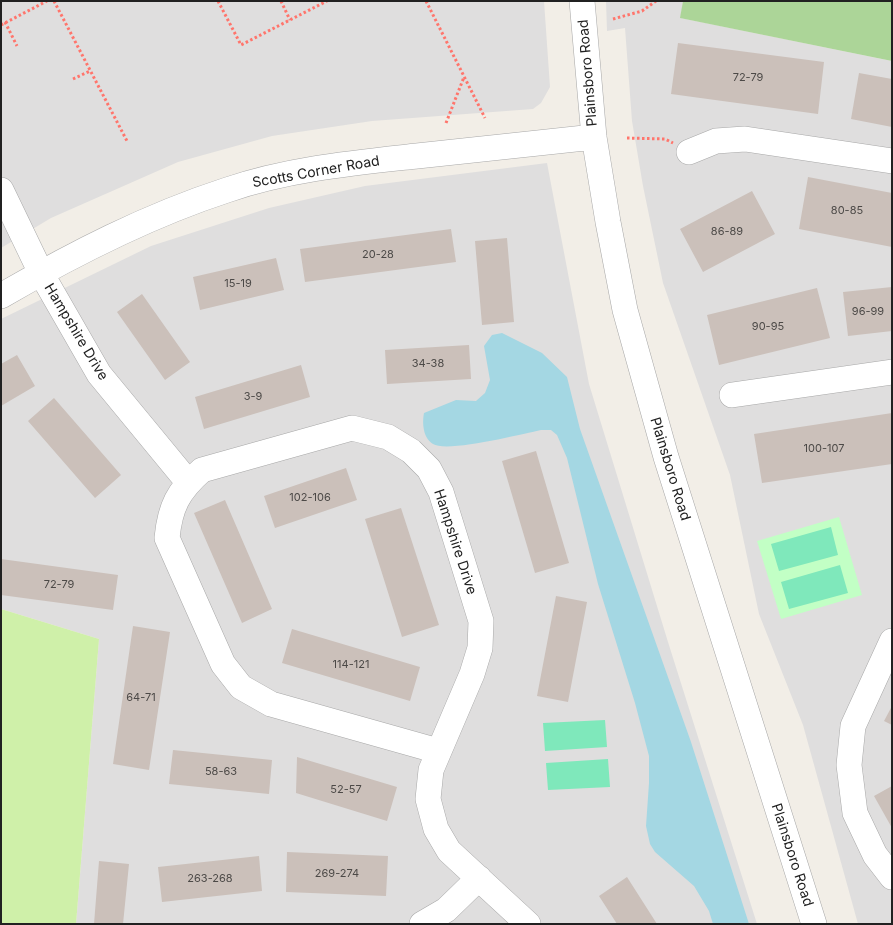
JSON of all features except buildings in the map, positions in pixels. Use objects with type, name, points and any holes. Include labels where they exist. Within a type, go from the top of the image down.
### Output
[{"type":"street","name":"Plainsboro Road","points":[[582,1],[594,137],[625,310],[666,457],[814,924]]},
{"type":"street","name":"Scotts Corner Road","points":[[1,296],[81,251],[164,212],[228,189],[280,175],[347,164],[594,137]]},
{"type":"street","points":[[689,152],[716,141],[745,139],[892,161]]},
{"type":"street","name":"Hampshire Drive","points":[[1,190],[41,273],[99,374],[188,482]]},
{"type":"street","points":[[732,395],[892,372]]},
{"type":"street","name":"Hampshire Drive","points":[[438,751],[271,704],[241,687],[223,664],[167,538],[169,518],[177,498],[188,482],[202,470],[352,428],[388,438],[412,451],[429,469],[441,492],[481,622],[480,648],[472,674],[431,770],[428,799],[436,829],[449,851],[528,924]]},
{"type":"street","points":[[892,641],[853,726],[849,765],[855,813],[875,855],[892,877]]},
{"type":"street","points":[[422,924],[446,910],[479,878]]},
{"type":"path","points":[[1,25],[47,1]]},
{"type":"path","points":[[54,1],[127,140]]},
{"type":"path","points":[[218,1],[241,45],[327,1]]},
{"type":"path","points":[[280,1],[290,20]]},
{"type":"path","points":[[426,1],[484,118]]},
{"type":"path","points":[[613,19],[642,11],[656,1]]},
{"type":"path","points":[[6,22],[17,46]]},
{"type":"path","points":[[73,80],[90,71]]},
{"type":"path","points":[[446,123],[464,77]]},
{"type":"path","points":[[627,138],[665,139],[689,152]]},
{"type":"shaded area","points":[[1,1],[544,1],[550,87],[541,103],[533,109],[372,121],[272,136],[178,162],[51,218],[1,248]]},
{"type":"shaded area","points":[[606,1],[683,1],[681,18],[892,61],[892,924],[858,924],[803,725],[759,614],[730,475],[663,283],[632,121],[625,28],[607,31]]},
{"type":"shaded area","points":[[547,163],[589,384],[757,924],[76,924],[99,639],[1,609],[1,319],[151,246],[269,208],[365,186]]},
{"type":"green space","points":[[683,1],[892,1],[892,61],[680,18]]},
{"type":"green space","points":[[839,517],[862,595],[781,619],[757,541]]},
{"type":"green space","points":[[831,527],[838,555],[779,571],[771,544]]},
{"type":"green space","points":[[840,565],[848,593],[789,609],[781,582]]},
{"type":"green space","points":[[1,609],[99,639],[76,924],[1,924]]},
{"type":"green space","points":[[605,720],[607,747],[545,751],[543,723]]},
{"type":"green space","points":[[608,759],[610,787],[548,790],[546,763]]},
{"type":"water","points":[[502,333],[542,353],[567,377],[580,429],[691,742],[749,924],[713,924],[709,911],[694,886],[655,852],[650,844],[646,826],[649,756],[635,703],[598,584],[567,458],[557,435],[551,430],[541,430],[468,445],[441,446],[433,444],[425,434],[423,426],[424,413],[456,400],[476,401],[485,393],[490,380],[484,346],[492,335]]}]
